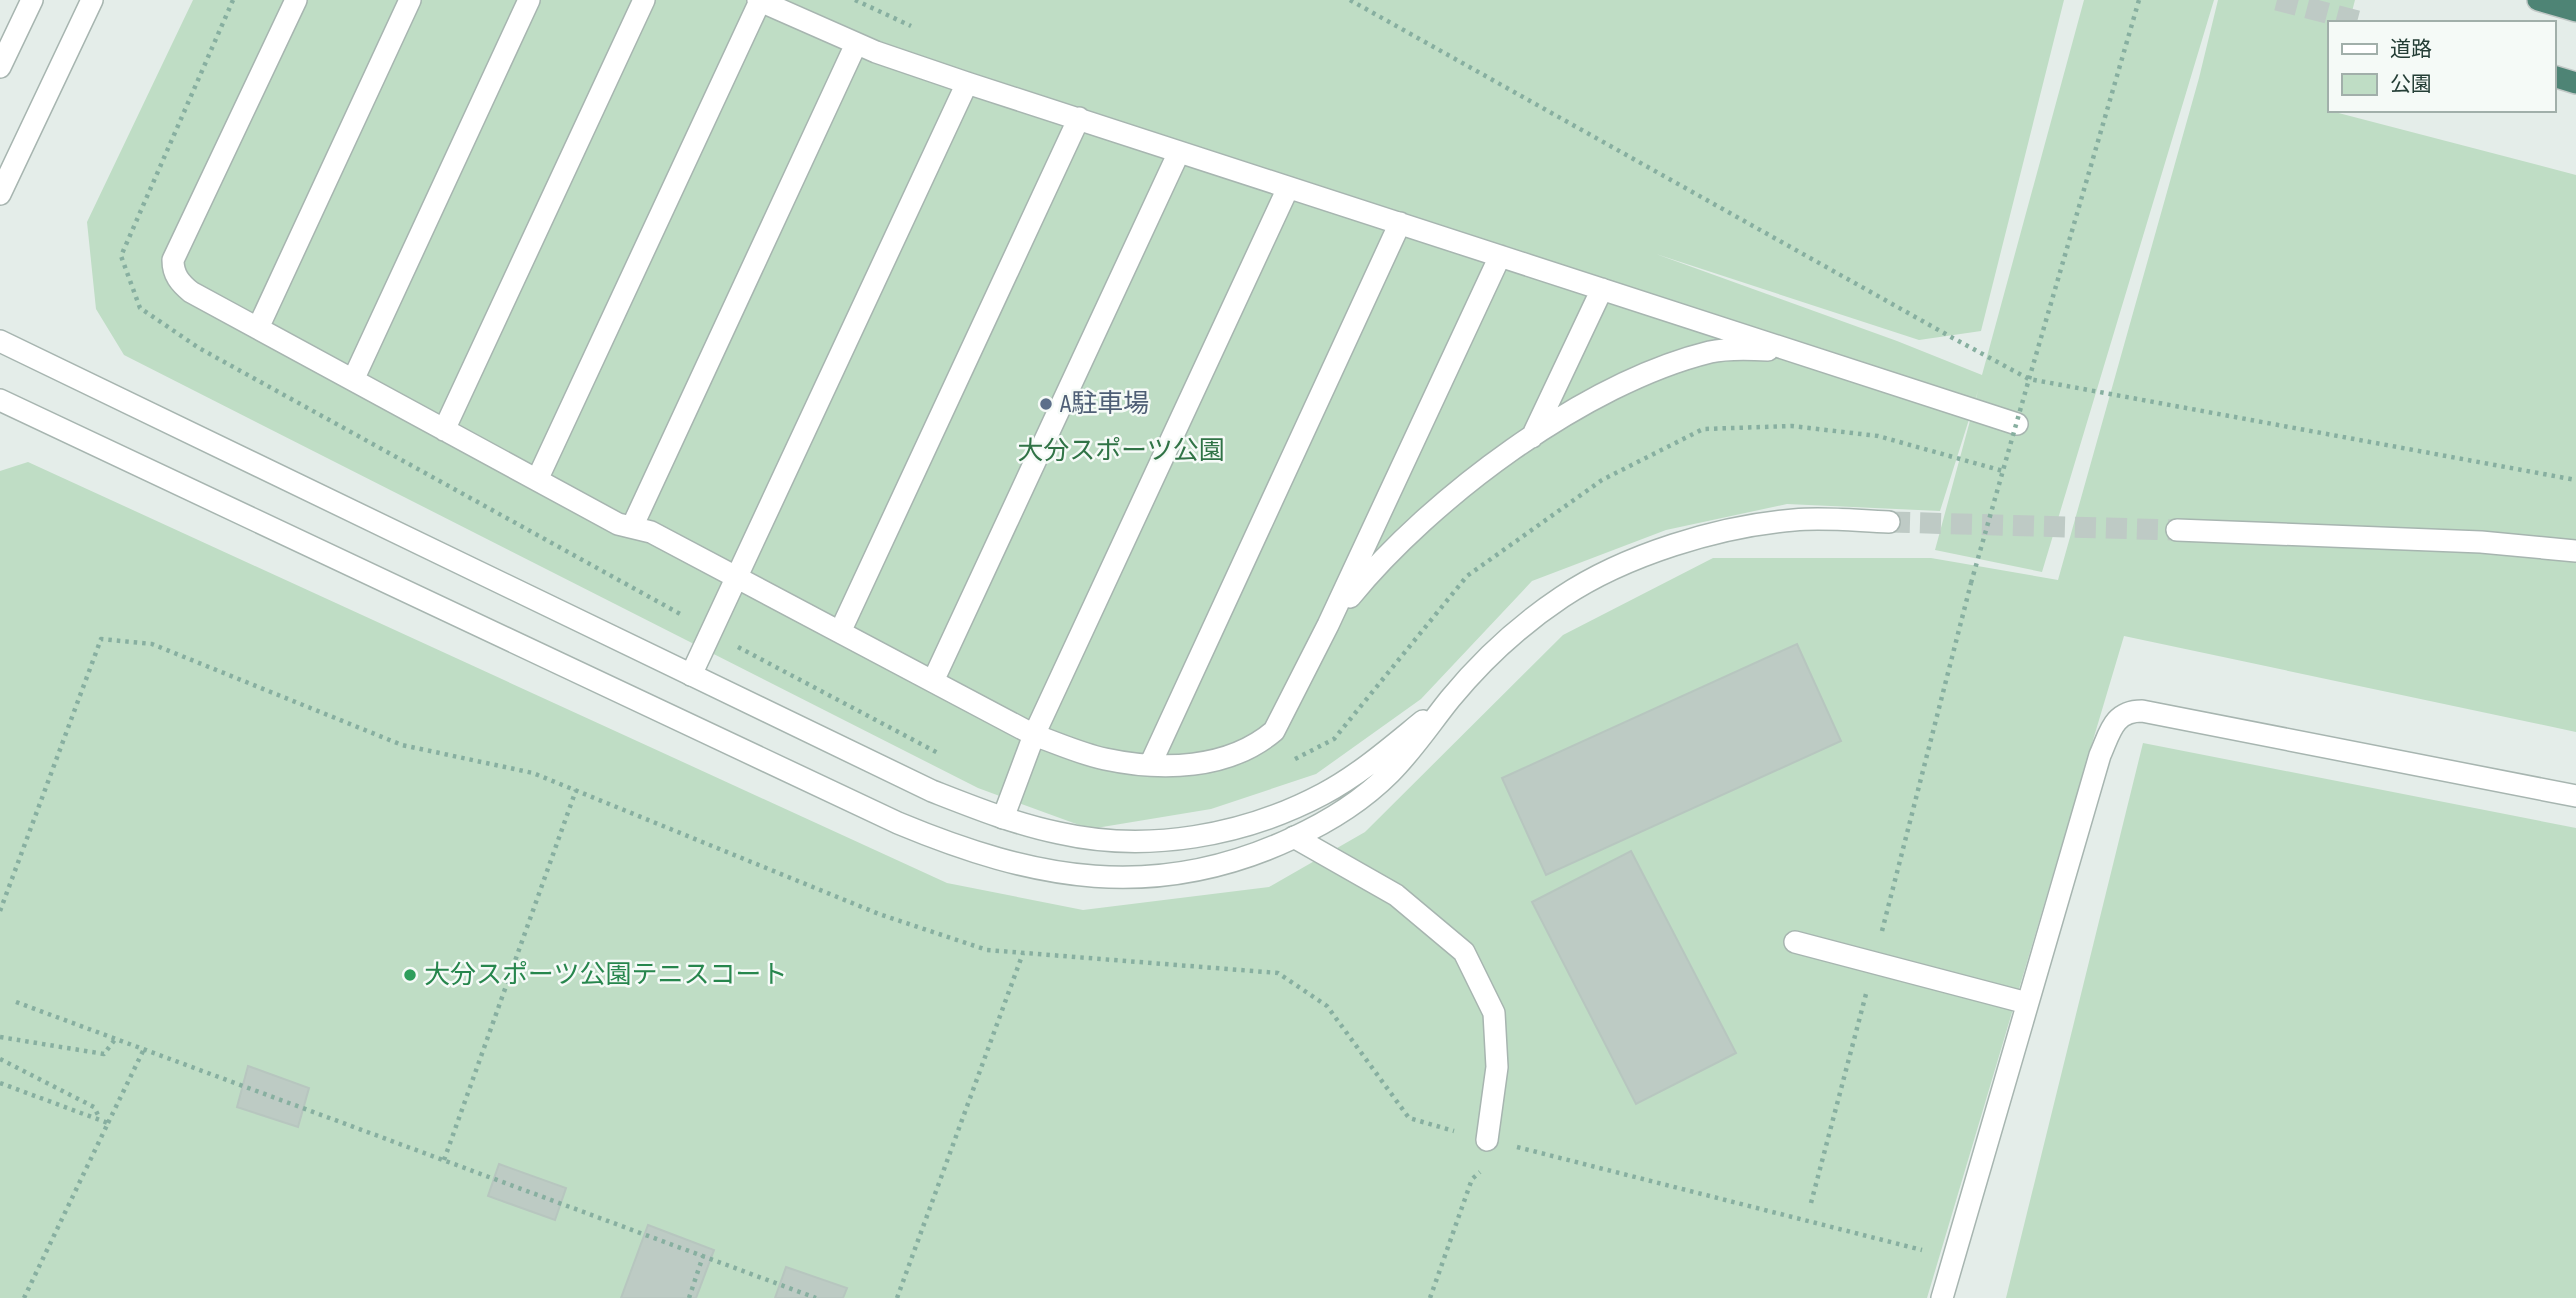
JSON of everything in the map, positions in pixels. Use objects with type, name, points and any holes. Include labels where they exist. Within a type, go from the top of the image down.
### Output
[{"type":"highway","points":[[2538,0],[2576,11]]},
{"type":"highway","points":[[2555,77],[2576,83]]},
{"type":"street","points":[[0,66],[32,0]]},
{"type":"street","points":[[0,194],[92,0]]},
{"type":"street","points":[[296,0],[173,260],[173,270],[180,283],[191,292],[618,524],[651,532],[1034,735],[1102,758],[1150,765],[1189,765],[1259,744],[1274,732],[1328,625],[1500,256]]},
{"type":"street","points":[[258,328],[410,0]]},
{"type":"street","points":[[353,380],[529,0]]},
{"type":"street","points":[[444,430],[644,0]]},
{"type":"street","points":[[537,480],[759,0],[856,44],[967,83],[2017,424]]},
{"type":"street","points":[[632,527],[856,44]]},
{"type":"street","points":[[691,675],[967,83]]},
{"type":"street","points":[[840,632],[1079,118]]},
{"type":"street","points":[[933,681],[1180,152]]},
{"type":"street","points":[[1003,818],[1034,735],[1289,188]]},
{"type":"street","points":[[1150,765],[1400,223]]},
{"type":"street","points":[[1532,437],[1602,289]]},
{"type":"street","points":[[0,341],[932,791],[1003,818],[1060,834],[1107,840],[1159,841],[1245,827],[1325,794],[1394,745],[1451,698]]},
{"type":"street","points":[[1328,625],[1373,569],[1430,514],[1478,475],[1532,437],[1623,385],[1712,351],[1755,349],[1795,352]]},
{"type":"street","points":[[0,400],[898,824],[991,859],[1075,876],[1119,879],[1159,877],[1203,870],[1240,860],[1341,813],[1389,774],[1487,658],[1524,625],[1564,596],[1646,556],[1686,541],[1738,528],[1796,520],[1889,522]]},
{"type":"street","points":[[2178,530],[2481,542],[2576,551]]},
{"type":"street","points":[[1942,1298],[2100,755],[2119,717],[2128,711],[2142,711],[2576,796]]},
{"type":"street","points":[[1294,837],[1396,895],[1464,952],[1494,1013],[1497,1067],[1487,1140]]},
{"type":"street","points":[[1795,942],[2028,1003]]},
{"type":"path","points":[[233,0],[121,256],[140,308],[199,348],[711,632],[946,757]]},
{"type":"path","points":[[1350,0],[2029,379],[2576,480]]},
{"type":"path","points":[[1811,1203],[1972,583],[2139,0]]},
{"type":"path","points":[[1287,763],[1334,739],[1467,576],[1602,480],[1703,429],[1792,426],[1878,436],[2003,471]]},
{"type":"path","points":[[0,911],[101,639],[152,644],[402,745],[533,773],[879,914],[988,950],[1279,973],[1327,1006],[1409,1118],[1954,1258]]},
{"type":"path","points":[[444,1160],[576,790]]},
{"type":"path","points":[[897,1298],[1023,953]]},
{"type":"path","points":[[16,1002],[816,1298]]},
{"type":"path","points":[[0,1037],[104,1054],[116,1038]]},
{"type":"path","points":[[24,1298],[144,1049]]},
{"type":"path","points":[[0,1059],[94,1107],[101,1120]]},
{"type":"path","points":[[0,1083],[108,1123]]},
{"type":"path","points":[[1430,1298],[1472,1180],[1482,1171]]},
{"type":"path","points":[[689,1298],[704,1256]]},
{"type":"green space","name":"大分スポーツ公園","points":[[193,0],[2064,0],[1981,331],[1919,340],[1656,254],[1897,341],[1982,375],[2084,0],[2214,0],[2042,572],[1935,550],[1978,391],[1940,511],[1787,504],[1666,530],[1532,581],[1421,699],[1316,774],[1211,809],[1090,829],[978,788],[124,355],[96,309],[87,222]]},
{"type":"green space","points":[[2218,0],[2355,0],[2350,21],[2328,21],[2328,112],[2576,175],[2576,732],[2124,636],[1927,1298],[0,1298],[0,471],[28,462],[947,883],[1083,910],[1269,887],[1365,832],[1563,635],[1713,558],[1931,558],[2058,580],[2199,78]]},
{"type":"green space","points":[[2143,743],[2576,828],[2576,1298],[2006,1298]]},
{"type":"building","points":[[1797,644],[1841,741],[1546,875],[1502,778]]},
{"type":"building","points":[[1631,851],[1736,1053],[1636,1104],[1532,902]]},
{"type":"building","points":[[248,1066],[309,1088],[298,1127],[237,1107]]},
{"type":"building","points":[[499,1164],[566,1188],[555,1220],[488,1196]]},
{"type":"building","points":[[648,1225],[714,1250],[696,1298],[621,1298]]},
{"type":"building","points":[[786,1267],[847,1288],[843,1298],[775,1298]]},
{"type":"tunnel","points":[[2277,0],[2357,21]]},
{"type":"tunnel","points":[[1889,522],[2177,530]]},
{"type":"place","name":"A駐車場","points":[[1046,404]]},
{"type":"place","name":"大分スポーツ公園テニスコート","points":[[410,975]]}]
